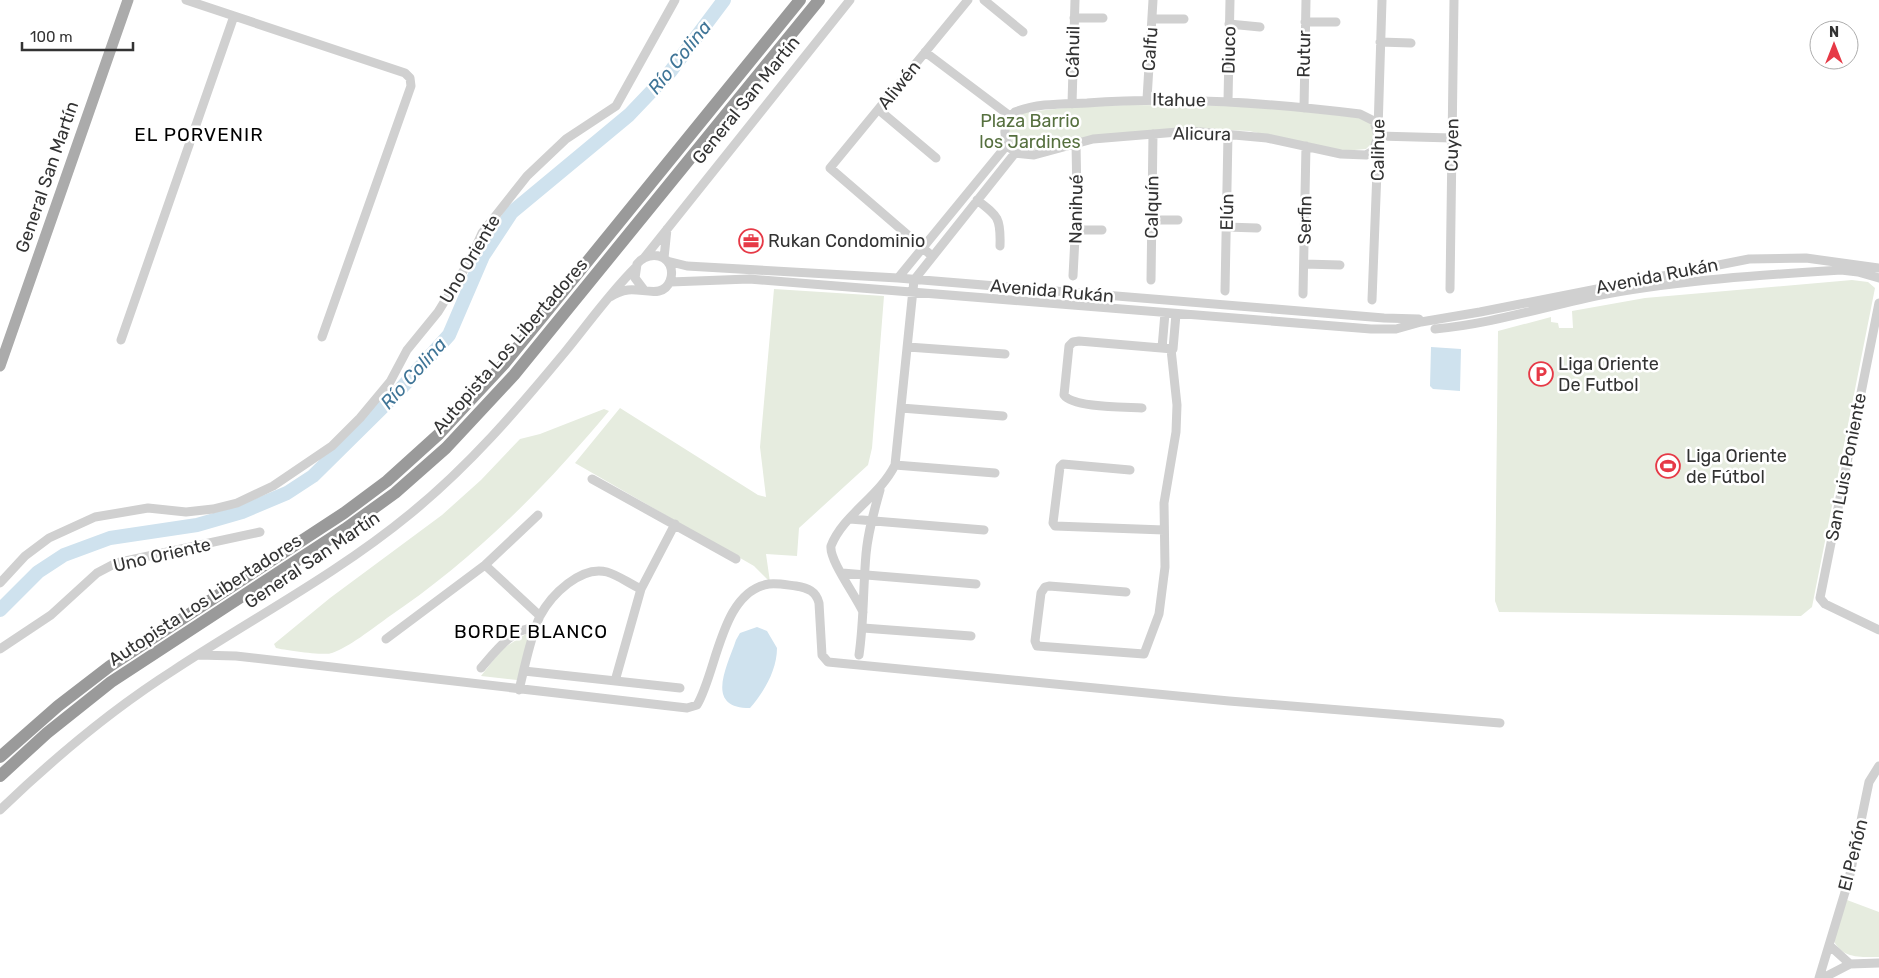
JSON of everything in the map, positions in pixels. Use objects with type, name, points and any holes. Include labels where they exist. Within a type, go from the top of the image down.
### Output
[{"type":"highway","name":"Autopista Los Libertadores","points":[[0,757],[58,706],[116,661],[344,513],[423,450],[472,401],[504,364],[800,0]]},
{"type":"highway","name":"Autopista Los Libertadores","points":[[0,776],[47,733],[111,682],[345,529],[395,493],[446,448],[514,375],[819,0]]},
{"type":"main road","name":"General San Martín","points":[[0,366],[5,337],[128,0]]},
{"type":"street","points":[[186,0],[405,73],[411,80],[322,337]]},
{"type":"street","name":"Uno Oriente","points":[[0,583],[25,556],[49,538],[95,517],[148,508],[186,512],[213,509],[237,503],[273,486],[332,446],[360,418],[390,382],[407,350],[438,312],[470,260],[482,233],[527,176],[566,139],[616,106],[675,0]]},
{"type":"street","name":"General San Martín","points":[[644,258],[670,223],[850,0]]},
{"type":"street","name":"Aliwén","points":[[923,248],[830,168],[968,0]]},
{"type":"street","points":[[984,0],[1023,32]]},
{"type":"street","name":"Cáhuil","points":[[1072,104],[1075,0]]},
{"type":"street","name":"Calfu","points":[[1147,99],[1153,0]]},
{"type":"street","name":"Diuco","points":[[1228,101],[1230,0]]},
{"type":"street","name":"Rutur","points":[[1304,108],[1306,0]]},
{"type":"street","name":"Calihue","points":[[1372,300],[1382,0]]},
{"type":"street","name":"Cuyen","points":[[1450,289],[1454,0]]},
{"type":"street","points":[[120,340],[234,16]]},
{"type":"street","points":[[1074,18],[1103,18]]},
{"type":"street","points":[[1152,19],[1184,19]]},
{"type":"street","points":[[1305,22],[1336,22]]},
{"type":"street","points":[[1229,24],[1260,27]]},
{"type":"street","points":[[1380,42],[1411,44]]},
{"type":"street","points":[[859,655],[863,628],[864,575],[871,520],[880,490],[895,465],[914,280],[1014,153],[1007,145],[1004,133],[1010,116],[925,52]]},
{"type":"street","name":"Itahue","points":[[1010,116],[1026,108],[1072,104],[1147,99],[1228,101],[1304,108],[1367,117],[1374,122],[1378,136]]},
{"type":"street","points":[[879,110],[936,158]]},
{"type":"street","name":"Alicura","points":[[1014,153],[1034,154],[1076,142],[1118,136],[1190,132],[1228,134],[1306,146],[1341,154],[1366,155],[1373,151],[1378,136]]},
{"type":"street","name":"Calquín","points":[[1151,280],[1153,134]]},
{"type":"street","name":"Elún","points":[[1225,291],[1228,134]]},
{"type":"street","points":[[1378,136],[1452,138]]},
{"type":"street","name":"Nanihué","points":[[1073,276],[1076,230],[1076,142]]},
{"type":"street","points":[[898,278],[1007,145]]},
{"type":"street","name":"Serfin","points":[[1302,294],[1306,146]]},
{"type":"street","points":[[977,200],[998,216],[1001,226],[1000,246]]},
{"type":"street","points":[[1152,220],[1178,220]]},
{"type":"street","name":"General San Martín","points":[[666,260],[665,238],[670,223]]},
{"type":"street","points":[[1226,227],[1257,228]]},
{"type":"street","points":[[1076,230],[1102,230]]},
{"type":"street","points":[[923,248],[932,256]]},
{"type":"street","points":[[608,298],[622,291],[658,291],[670,282],[671,269],[666,260],[656,255],[644,258],[635,268],[635,278],[644,290]]},
{"type":"street","name":"Avenida Rukán","points":[[670,282],[736,278],[912,294],[1371,329],[1396,329],[1437,319],[1749,259],[1806,258],[1879,268]]},
{"type":"street","name":"Avenida Rukán","points":[[666,260],[687,266],[898,278],[1384,318],[1437,319]]},
{"type":"street","points":[[1304,264],[1340,265]]},
{"type":"street","name":"General San Martín","points":[[0,810],[80,738],[133,697],[342,565],[389,531],[430,497],[475,455],[513,414],[635,268]]},
{"type":"street","points":[[1435,329],[1480,323],[1604,295],[1663,286],[1841,270],[1858,272],[1879,278]]},
{"type":"street","points":[[795,282],[796,272]]},
{"type":"street","points":[[1070,306],[1071,292]]},
{"type":"street","name":"San Luis Poniente","points":[[1879,303],[1822,586],[1821,601],[1879,630]]},
{"type":"street","points":[[1227,317],[1228,305]]},
{"type":"street","points":[[1126,592],[1045,587],[1041,593],[1035,641],[1037,646],[1144,654],[1159,614],[1163,592],[1166,487],[1176,432],[1176,381],[1169,349],[1165,313]]},
{"type":"street","points":[[1169,349],[1176,314]]},
{"type":"street","points":[[1142,408],[1080,403],[1067,399],[1064,395],[1069,346],[1073,342],[1079,341],[1169,349]]},
{"type":"street","points":[[908,348],[1005,354]]},
{"type":"street","points":[[901,408],[1003,416]]},
{"type":"street","points":[[1130,470],[1063,464],[1060,467],[1053,523],[1055,526],[1164,530]]},
{"type":"street","points":[[895,465],[995,473]]},
{"type":"street","points":[[592,479],[736,559]]},
{"type":"street","points":[[863,612],[833,559],[831,546],[850,519],[880,490]]},
{"type":"street","points":[[386,639],[485,565],[538,516]]},
{"type":"street","points":[[850,519],[984,530]]},
{"type":"street","points":[[615,681],[641,589],[675,524]]},
{"type":"street","name":"Uno Oriente","points":[[0,649],[52,615],[97,573],[116,563],[260,532]]},
{"type":"street","points":[[485,565],[540,616]]},
{"type":"street","points":[[519,690],[540,616],[551,600],[575,578],[590,572],[606,572],[641,589]]},
{"type":"street","points":[[842,574],[976,584]]},
{"type":"street","points":[[198,655],[236,656],[687,708],[696,705],[702,697],[716,648],[744,596],[757,588],[777,583],[806,588],[816,595],[819,603],[822,655],[828,662],[1229,701],[1500,723]]},
{"type":"street","points":[[481,668],[500,646],[528,628],[536,628]]},
{"type":"street","points":[[863,628],[971,636]]},
{"type":"street","points":[[226,637],[227,646],[236,656]]},
{"type":"street","points":[[524,671],[680,688]]},
{"type":"street","name":"El Peñón","points":[[1819,978],[1849,879],[1868,782],[1879,766]]},
{"type":"street","points":[[1829,945],[1850,964]]},
{"type":"street","points":[[1823,978],[1833,971],[1850,964],[1879,962]]},
{"type":"green space","name":"Plaza Barrio los Jardines","points":[[1128,105],[1280,106],[1358,115],[1375,127],[1374,141],[1366,149],[1343,151],[1249,131],[1186,128],[1093,136],[1031,151],[1017,149],[1009,141],[1006,132],[1010,120],[1017,113],[1075,107]]},
{"type":"green space","name":"Liga Oriente de Fútbol","points":[[1852,280],[1868,282],[1875,288],[1812,607],[1801,616],[1499,612],[1495,601],[1498,331],[1551,317],[1551,322],[1558,323],[1559,328],[1573,328],[1572,311],[1645,298]]},
{"type":"green space","points":[[774,289],[884,296],[872,448],[868,465],[799,528],[797,556],[766,554],[770,582],[754,566],[575,463],[620,408],[758,495],[766,497],[760,447]]},
{"type":"green space","points":[[604,409],[609,411],[532,496],[477,548],[418,596],[346,647],[332,653],[313,653],[276,648],[274,644],[330,598],[442,515],[481,480],[520,439],[540,434]]},
{"type":"green space","points":[[532,632],[517,680],[481,676],[502,649]]},
{"type":"green space","points":[[1847,900],[1879,912],[1879,957],[1864,957],[1845,953],[1832,937]]},
{"type":"water","points":[[1431,347],[1461,349],[1460,391],[1433,389],[1430,386]]},
{"type":"water","points":[[757,627],[767,631],[777,648],[775,664],[765,688],[750,708],[736,706],[727,701],[723,694],[724,673],[740,633]]},
{"type":"waterway","name":"Río Colina","points":[[0,610],[38,572],[64,555],[110,538],[197,525],[242,512],[287,493],[313,476],[396,394],[449,335],[483,256],[512,212],[629,115],[670,72],[724,0]]},
{"type":"place","name":"Rukan Condominio","points":[[751,241]]},
{"type":"place","name":"Liga Oriente De Futbol","points":[[1541,374]]},
{"type":"place","name":"Liga Oriente de Fútbol","points":[[1668,466]]},
{"type":"district","name":"EL PORVENIR","points":[[199,134]]},
{"type":"district","name":"BORDE BLANCO","points":[[531,631]]}]
